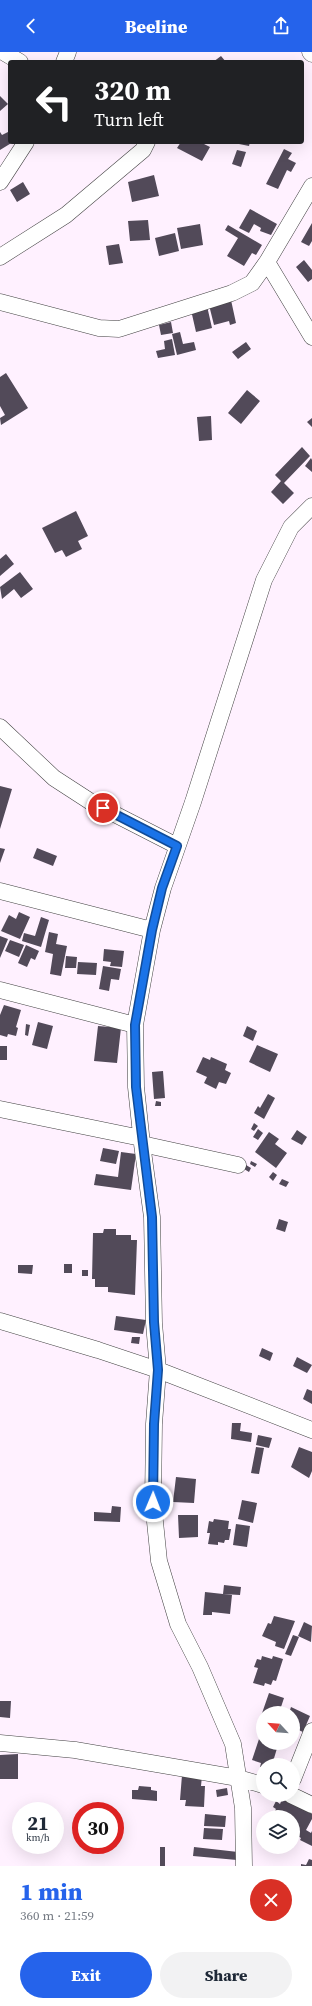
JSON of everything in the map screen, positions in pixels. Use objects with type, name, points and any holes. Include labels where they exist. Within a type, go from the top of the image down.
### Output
[{"type":"street","points":[[3,52],[17,60]]},
{"type":"street","points":[[0,182],[25,144]]},
{"type":"street","points":[[0,257],[66,215],[143,150],[146,144]]},
{"type":"street","points":[[0,302],[99,328],[118,329],[232,293],[252,284],[267,262],[312,186]]},
{"type":"street","points":[[267,262],[312,337]]},
{"type":"street","points":[[244,1866],[243,1808],[233,1744],[200,1667],[178,1624],[159,1561],[153,1502],[154,1424],[158,1370],[154,1322],[152,1217],[136,1087],[135,1025],[152,930],[162,888],[264,580],[291,527],[312,506]]},
{"type":"street","points":[[0,727],[54,778],[91,802],[177,846]]},
{"type":"street","points":[[0,890],[152,930]]},
{"type":"street","points":[[0,990],[135,1025]]},
{"type":"street","points":[[0,1109],[142,1141],[238,1165]]},
{"type":"street","points":[[0,1321],[98,1350],[158,1370],[312,1430]]},
{"type":"street","points":[[300,1761],[312,1731]]},
{"type":"street","points":[[0,1743],[76,1750],[238,1778],[256,1783]]},
{"type":"street","points":[[300,1799],[312,1805]]},
{"type":"building","points":[[221,56],[224,60],[216,60]]},
{"type":"building","points":[[0,96],[8,104],[0,111]]},
{"type":"building","points":[[0,132],[2,135],[8,132],[8,144],[10,144],[0,150]]},
{"type":"building","points":[[180,144],[204,144],[210,147],[202,161],[177,148]]},
{"type":"building","points":[[239,144],[250,144],[249,146]]},
{"type":"building","points":[[284,149],[292,153],[288,159],[296,163],[291,172],[287,170],[278,189],[266,184]]},
{"type":"building","points":[[237,150],[246,152],[241,167],[232,164]]},
{"type":"building","points":[[154,175],[159,196],[132,202],[128,182]]},
{"type":"building","points":[[23,182],[30,194],[17,202],[10,190]]},
{"type":"building","points":[[250,209],[277,224],[271,235],[260,231],[261,228],[254,224],[249,233],[239,228]]},
{"type":"building","points":[[148,220],[150,240],[130,241],[128,221]]},
{"type":"building","points":[[312,223],[312,241],[309,246],[301,242]]},
{"type":"building","points":[[200,224],[203,245],[181,249],[177,228]]},
{"type":"building","points":[[228,225],[262,245],[256,255],[252,253],[244,266],[227,256],[238,238],[225,230]]},
{"type":"building","points":[[175,233],[179,251],[159,256],[155,238]]},
{"type":"building","points":[[119,244],[123,263],[109,265],[106,246]]},
{"type":"building","points":[[304,260],[312,270],[312,279],[308,282],[296,267]]},
{"type":"building","points":[[231,300],[236,323],[230,325],[229,321],[214,325],[209,305]]},
{"type":"building","points":[[207,306],[212,328],[196,332],[191,310]]},
{"type":"building","points":[[171,322],[173,333],[161,335],[159,325]]},
{"type":"building","points":[[180,332],[183,344],[194,342],[196,350],[177,355],[172,334]]},
{"type":"building","points":[[172,339],[175,355],[158,358],[156,351],[165,349],[164,341]]},
{"type":"building","points":[[246,342],[251,349],[238,359],[232,352]]},
{"type":"building","points":[[6,373],[28,408],[1,425],[0,418],[5,415],[0,406],[0,377]]},
{"type":"building","points":[[247,390],[260,401],[241,424],[228,413]]},
{"type":"building","points":[[211,416],[212,440],[199,441],[197,417]]},
{"type":"building","points":[[312,418],[312,427],[307,422]]},
{"type":"building","points":[[302,447],[310,456],[284,483],[294,493],[283,504],[271,492],[281,481],[275,475]]},
{"type":"building","points":[[311,458],[312,460],[312,472],[305,466]]},
{"type":"building","points":[[76,511],[88,536],[78,541],[82,549],[66,557],[62,550],[55,553],[42,528]]},
{"type":"building","points":[[6,554],[14,564],[0,576],[0,559]]},
{"type":"building","points":[[20,572],[33,589],[21,598],[14,589],[2,599],[0,587]]},
{"type":"building","points":[[0,786],[12,789],[0,829]]},
{"type":"building","points":[[0,848],[5,849],[0,863]]},
{"type":"building","points":[[37,848],[57,856],[53,866],[33,858]]},
{"type":"building","points":[[19,912],[30,917],[20,939],[1,931],[9,915],[16,919]]},
{"type":"building","points":[[41,917],[49,920],[41,947],[22,941],[24,933],[35,936]]},
{"type":"building","points":[[49,932],[58,934],[56,944],[67,946],[61,976],[50,974],[53,954],[45,952]]},
{"type":"building","points":[[0,936],[8,939],[0,958]]},
{"type":"building","points":[[10,940],[24,945],[19,957],[5,951]]},
{"type":"building","points":[[26,945],[39,951],[35,960],[31,958],[27,967],[18,963]]},
{"type":"building","points":[[104,949],[124,951],[122,967],[110,966],[111,962],[103,961]]},
{"type":"building","points":[[66,956],[77,957],[76,968],[65,968]]},
{"type":"building","points":[[78,962],[97,963],[96,975],[77,974]]},
{"type":"building","points":[[103,966],[121,969],[119,980],[111,979],[109,991],[99,989]]},
{"type":"building","points":[[4,1005],[21,1010],[16,1027],[18,1028],[16,1036],[8,1034],[7,1037],[0,1035],[0,1015]]},
{"type":"building","points":[[38,1022],[53,1026],[47,1049],[32,1045]]},
{"type":"building","points":[[26,1024],[30,1025],[28,1036],[25,1035]]},
{"type":"building","points":[[98,1026],[121,1028],[117,1063],[94,1061]]},
{"type":"building","points":[[247,1026],[257,1031],[253,1041],[243,1036]]},
{"type":"building","points":[[257,1045],[278,1054],[270,1072],[249,1062]]},
{"type":"building","points":[[0,1046],[7,1046],[7,1060],[0,1060]]},
{"type":"building","points":[[203,1057],[210,1060],[211,1057],[227,1064],[225,1070],[231,1073],[226,1084],[219,1082],[216,1089],[204,1083],[207,1077],[196,1072]]},
{"type":"building","points":[[163,1071],[165,1098],[154,1099],[152,1072]]},
{"type":"building","points":[[268,1094],[275,1098],[264,1119],[254,1113],[258,1106],[260,1108]]},
{"type":"building","points":[[156,1101],[161,1102],[161,1106],[155,1106]]},
{"type":"building","points":[[254,1123],[258,1126],[254,1131],[251,1129]]},
{"type":"building","points":[[258,1129],[263,1133],[258,1140],[253,1137]]},
{"type":"building","points":[[297,1130],[307,1137],[302,1145],[291,1139]]},
{"type":"building","points":[[269,1132],[279,1139],[275,1144],[287,1153],[276,1168],[255,1152]]},
{"type":"building","points":[[103,1148],[119,1151],[116,1164],[100,1161]]},
{"type":"building","points":[[121,1152],[136,1154],[131,1190],[94,1185],[96,1174],[118,1177]]},
{"type":"building","points":[[251,1161],[257,1164],[255,1167],[250,1164]]},
{"type":"building","points":[[246,1165],[251,1168],[249,1172],[244,1169]]},
{"type":"building","points":[[273,1172],[277,1175],[273,1181],[269,1177]]},
{"type":"building","points":[[282,1179],[289,1182],[286,1187],[279,1184]]},
{"type":"building","points":[[279,1219],[288,1222],[285,1232],[276,1229]]},
{"type":"building","points":[[104,1229],[116,1229],[116,1235],[131,1235],[131,1240],[137,1240],[135,1295],[108,1292],[108,1287],[95,1287],[95,1279],[92,1279],[93,1233],[103,1233]]},
{"type":"building","points":[[64,1264],[72,1264],[72,1273],[64,1273]]},
{"type":"building","points":[[18,1265],[33,1265],[32,1274],[18,1273]]},
{"type":"building","points":[[82,1270],[88,1270],[88,1276],[82,1276]]},
{"type":"building","points":[[116,1316],[146,1320],[143,1334],[114,1330]]},
{"type":"building","points":[[132,1337],[140,1337],[139,1344],[131,1343]]},
{"type":"building","points":[[262,1348],[273,1353],[270,1361],[259,1356]]},
{"type":"building","points":[[297,1357],[312,1365],[307,1373],[293,1366]]},
{"type":"building","points":[[307,1389],[312,1391],[312,1404],[303,1399]]},
{"type":"building","points":[[232,1423],[241,1423],[240,1431],[252,1433],[251,1442],[231,1439]]},
{"type":"building","points":[[258,1435],[272,1438],[269,1448],[256,1445]]},
{"type":"building","points":[[256,1447],[264,1448],[259,1474],[251,1473]]},
{"type":"building","points":[[299,1447],[312,1452],[312,1471],[309,1478],[291,1467]]},
{"type":"building","points":[[176,1477],[196,1479],[194,1503],[173,1502]]},
{"type":"building","points":[[242,1500],[257,1503],[253,1523],[238,1519]]},
{"type":"building","points":[[112,1506],[121,1507],[120,1522],[94,1521],[94,1512],[111,1513]]},
{"type":"building","points":[[178,1515],[198,1515],[198,1537],[179,1538]]},
{"type":"building","points":[[214,1519],[229,1521],[228,1529],[231,1529],[229,1540],[225,1540],[224,1543],[218,1542],[218,1545],[208,1544],[210,1533],[207,1533],[209,1521],[213,1522]]},
{"type":"building","points":[[236,1524],[250,1526],[247,1547],[233,1545]]},
{"type":"building","points":[[224,1585],[241,1587],[240,1595],[223,1594]]},
{"type":"building","points":[[205,1592],[232,1595],[230,1614],[212,1612],[212,1615],[203,1615]]},
{"type":"building","points":[[274,1616],[295,1621],[284,1649],[275,1646],[276,1642],[262,1636],[268,1623],[271,1624]]},
{"type":"building","points":[[304,1622],[312,1626],[311,1642],[298,1636]]},
{"type":"building","points":[[293,1635],[299,1637],[291,1656],[285,1654]]},
{"type":"building","points":[[262,1656],[272,1659],[273,1656],[283,1659],[276,1681],[273,1680],[271,1685],[265,1683],[264,1686],[253,1683],[258,1668],[254,1667],[257,1659],[261,1660]]},
{"type":"building","points":[[269,1693],[284,1698],[281,1706],[264,1706]]},
{"type":"building","points":[[0,1701],[11,1701],[10,1718],[0,1717]]},
{"type":"building","points":[[300,1711],[310,1716],[303,1732],[300,1731]]},
{"type":"building","points":[[256,1748],[256,1750],[276,1750],[274,1758],[256,1758],[256,1761],[252,1760]]},
{"type":"building","points":[[18,1754],[18,1779],[0,1779],[0,1755]]},
{"type":"building","points":[[182,1775],[202,1776],[201,1786],[205,1786],[204,1807],[185,1806],[186,1800],[180,1800]]},
{"type":"building","points":[[139,1786],[151,1787],[151,1790],[157,1791],[157,1801],[132,1799],[132,1790],[138,1790]]},
{"type":"building","points":[[227,1788],[228,1795],[217,1797],[216,1790]]},
{"type":"building","points":[[276,1802],[280,1804],[281,1802],[292,1802],[312,1814],[312,1819],[306,1830],[311,1833],[312,1831],[312,1846],[300,1840],[300,1810],[275,1810],[273,1807]]},
{"type":"building","points":[[205,1814],[226,1816],[225,1827],[204,1826]]},
{"type":"building","points":[[204,1828],[223,1829],[222,1840],[203,1839]]},
{"type":"building","points":[[160,1847],[165,1847],[165,1866],[160,1866]]},
{"type":"building","points":[[194,1847],[238,1852],[237,1860],[193,1856]]},
{"type":"building","points":[[309,1859],[312,1860],[312,1866],[301,1866],[301,1864],[306,1865]]},
{"type":"route","points":[[103,808],[177,846],[162,888],[152,930],[135,1025],[136,1087],[152,1217],[154,1322],[158,1370],[154,1424],[153,1502]]}]
